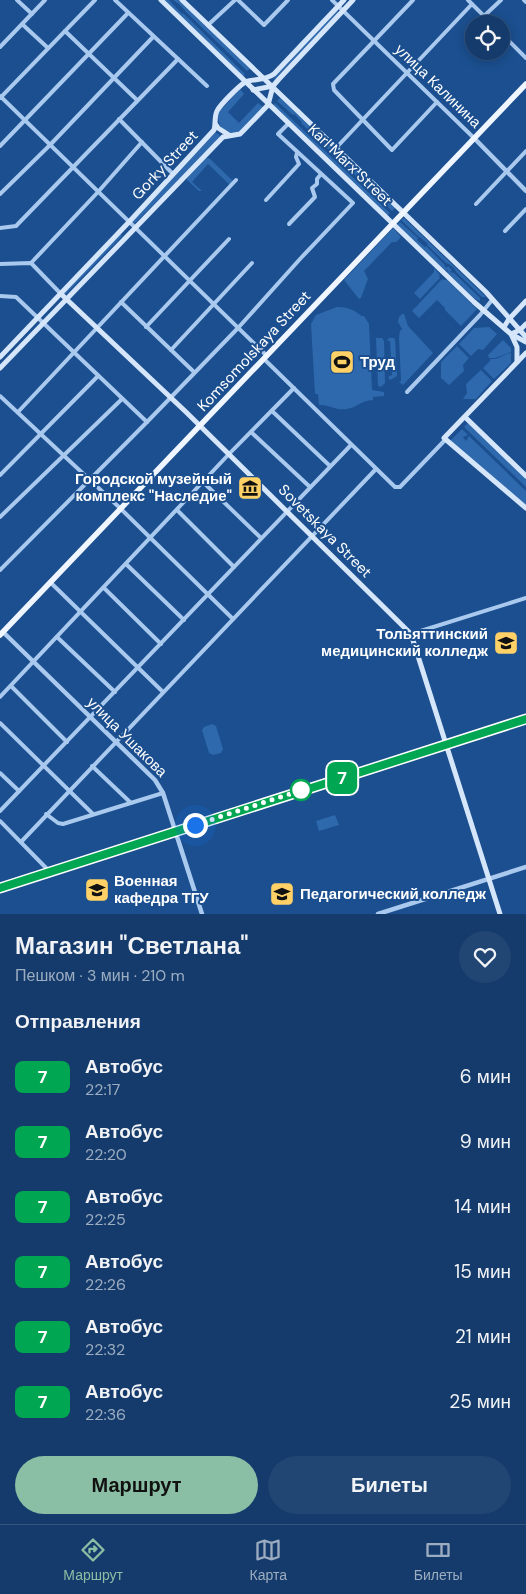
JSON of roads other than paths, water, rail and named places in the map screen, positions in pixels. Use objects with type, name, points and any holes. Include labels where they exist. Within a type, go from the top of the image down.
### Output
[{"type":"main road","name":"Karl Marx Street","points":[[161,0],[268,105],[484,310],[512,334],[526,342]]},
{"type":"main road","name":"Karl Marx Street","points":[[182,0],[492,300],[526,337]]},
{"type":"main road","name":"Gorky Street","points":[[0,358],[38,318],[64,296],[135,228],[223,137],[240,134],[268,105],[273,86],[340,9],[344,0]]},
{"type":"main road","name":"Gorky Street","points":[[265,79],[274,74],[340,9],[353,0]]},
{"type":"main road","points":[[245,81],[265,79]]},
{"type":"main road","name":"Gorky Street","points":[[0,368],[43,323],[64,296],[129,222],[214,130],[217,111],[245,81]]},
{"type":"main road","name":"Komsomolskaya Street","points":[[1,632],[121,509],[526,84]]},
{"type":"main road","points":[[253,90],[273,86]]},
{"type":"main road","points":[[216,125],[228,135]]},
{"type":"main road","name":"Sovetskaya Street","points":[[64,296],[229,454],[411,634],[500,914]]},
{"type":"main road","points":[[504,327],[526,301]]},
{"type":"main road","points":[[517,362],[517,347],[512,334],[526,324]]},
{"type":"main road","points":[[526,353],[445,438],[526,508]]},
{"type":"main road","points":[[465,417],[526,476]]},
{"type":"main road","points":[[0,888],[526,719]]},
{"type":"street","points":[[17,0],[32,14]]},
{"type":"street","points":[[0,47],[45,0]]},
{"type":"street","points":[[95,0],[0,97],[214,304],[294,388],[395,487],[400,487],[445,438]]},
{"type":"street","points":[[115,0],[207,86]]},
{"type":"street","points":[[208,25],[236,0],[264,24],[288,0]]},
{"type":"street","name":"улица Калинина","points":[[332,0],[526,191]]},
{"type":"street","points":[[413,0],[334,84],[334,90],[392,150],[436,102]]},
{"type":"street","points":[[485,15],[501,0]]},
{"type":"street","points":[[336,148],[470,2],[483,15]]},
{"type":"street","points":[[0,146],[128,13]]},
{"type":"street","points":[[22,24],[48,48]]},
{"type":"street","points":[[65,30],[137,100]]},
{"type":"street","points":[[0,194],[50,145],[153,37]]},
{"type":"street","points":[[510,42],[526,58]]},
{"type":"street","points":[[0,228],[16,226],[178,59]]},
{"type":"street","points":[[119,119],[174,175]]},
{"type":"street","points":[[0,570],[238,328],[353,203],[278,134],[288,124]]},
{"type":"street","points":[[0,264],[31,263],[142,142]]},
{"type":"street","points":[[476,204],[526,151]]},
{"type":"street","points":[[266,200],[299,164],[296,156],[297,153]]},
{"type":"street","points":[[289,224],[315,197],[312,188],[317,184],[317,179],[321,174]]},
{"type":"street","points":[[18,412],[236,180]]},
{"type":"street","points":[[505,231],[526,209]]},
{"type":"street","points":[[146,326],[230,240]]},
{"type":"street","name":"Sovetskaya Street","points":[[31,263],[64,296]]},
{"type":"street","points":[[171,350],[252,263]]},
{"type":"street","points":[[0,296],[16,296],[147,422]]},
{"type":"street","points":[[407,392],[492,300]]},
{"type":"street","points":[[121,302],[194,372]]},
{"type":"street","points":[[0,474],[98,376]]},
{"type":"street","points":[[0,697],[229,454],[294,388]]},
{"type":"street","points":[[0,396],[121,509],[233,619]]},
{"type":"street","points":[[0,517],[122,399]]},
{"type":"street","points":[[272,410],[330,466]]},
{"type":"street","points":[[251,432],[310,488]]},
{"type":"street","points":[[0,811],[351,445]]},
{"type":"street","points":[[21,842],[376,469]]},
{"type":"street","points":[[203,482],[261,538]]},
{"type":"street","points":[[177,510],[234,567]]},
{"type":"street","points":[[126,564],[184,620]]},
{"type":"street","points":[[50,582],[163,692]]},
{"type":"street","points":[[104,588],[161,644]]},
{"type":"street","points":[[411,634],[526,598]]},
{"type":"street","name":"улица Ушакова","points":[[1,632],[155,780],[163,793],[202,914]]},
{"type":"street","points":[[58,637],[115,692]]},
{"type":"street","points":[[11,686],[68,742]]},
{"type":"street","points":[[0,723],[93,814]]},
{"type":"street","points":[[92,766],[131,803]]},
{"type":"street","points":[[0,772],[19,791]]},
{"type":"street","points":[[46,814],[62,824],[163,793]]},
{"type":"street","points":[[0,821],[50,872]]},
{"type":"street","points":[[378,914],[526,867]]},
{"type":"place","name":"Труд","points":[[342,362]]},
{"type":"place","name":"Городской музейный комплекс \"Наследие\"","points":[[250,488]]},
{"type":"place","name":"Тольяттинский медицинский колледж","points":[[506,643]]},
{"type":"place","name":"Военная кафедра ТГУ","points":[[97,890]]},
{"type":"place","name":"Педагогический колледж","points":[[282,894]]}]
